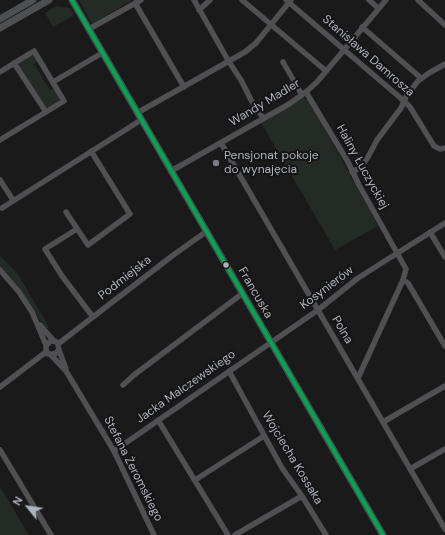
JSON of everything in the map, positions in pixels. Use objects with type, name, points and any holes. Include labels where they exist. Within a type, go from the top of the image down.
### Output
[{"type":"street","points":[[0,18],[32,0]]},
{"type":"street","points":[[0,28],[49,0]]},
{"type":"street","name":"Francuska","points":[[72,0],[383,535]]},
{"type":"street","points":[[194,0],[262,118]]},
{"type":"street","points":[[200,10],[210,0]]},
{"type":"street","points":[[242,0],[326,71]]},
{"type":"street","points":[[369,0],[378,8]]},
{"type":"street","name":"Wandy Madler","points":[[172,170],[304,94],[326,71],[386,0]]},
{"type":"street","points":[[418,0],[445,25]]},
{"type":"street","points":[[137,113],[245,52],[256,43],[272,25],[289,1]]},
{"type":"street","name":"Stanisława Damrosza","points":[[289,1],[404,101],[410,107],[434,146],[440,149],[445,148]]},
{"type":"street","points":[[89,29],[138,2],[184,87]]},
{"type":"street","points":[[362,27],[421,78]]},
{"type":"street","points":[[0,72],[34,51],[64,101],[0,140]]},
{"type":"street","points":[[53,82],[102,52]]},
{"type":"street","name":"Haliny Łuczyckiej","points":[[283,62],[352,172],[397,253]]},
{"type":"street","points":[[14,63],[46,112]]},
{"type":"street","points":[[352,172],[361,167],[377,140],[421,78],[445,64]]},
{"type":"street","points":[[2,208],[141,120]]},
{"type":"street","name":"Polna","points":[[221,143],[445,529]]},
{"type":"street","points":[[66,212],[88,245],[130,214],[91,151]]},
{"type":"street","points":[[0,180],[13,200]]},
{"type":"street","name":"Kosynierów","points":[[270,342],[318,310],[358,278],[445,222]]},
{"type":"street","points":[[77,229],[45,249],[62,276],[93,316]]},
{"type":"street","name":"Podmiejska","points":[[56,342],[172,256],[207,232]]},
{"type":"street","points":[[430,232],[445,257]]},
{"type":"street","points":[[358,378],[403,280],[406,269],[397,253]]},
{"type":"street","points":[[0,270],[19,292],[36,320],[49,353]]},
{"type":"street","points":[[403,280],[408,283],[445,346]]},
{"type":"street","points":[[123,385],[134,375],[242,294]]},
{"type":"street","points":[[0,387],[49,353],[55,354],[59,350],[56,342],[36,320]]},
{"type":"street","points":[[46,345],[49,341],[56,342]]},
{"type":"street","name":"Jacka Malczewskiego","points":[[114,451],[270,342]]},
{"type":"street","name":"Stefana Żeromskiego","points":[[59,350],[66,371]]},
{"type":"street","name":"Stefana Żeromskiego","points":[[49,353],[66,371],[114,451],[154,535]]},
{"type":"street","name":"Wojciecha Kossaka","points":[[229,371],[282,468],[302,496],[326,535]]},
{"type":"street","points":[[383,422],[445,386]]},
{"type":"street","points":[[158,420],[228,535]]},
{"type":"street","points":[[195,480],[264,436]]},
{"type":"street","points":[[410,469],[445,449]]},
{"type":"street","points":[[0,450],[51,535]]},
{"type":"street","points":[[235,535],[302,496]]},
{"type":"shaded area","points":[[79,0],[132,0],[92,24]]},
{"type":"shaded area","points":[[56,6],[71,8],[74,15],[53,27],[45,13]]},
{"type":"shaded area","points":[[32,55],[38,61],[34,64],[50,90],[53,88],[59,97],[58,103],[49,108],[46,107],[19,67],[20,62]]},
{"type":"shaded area","points":[[303,97],[309,100],[378,226],[335,250],[261,123]]},
{"type":"shaded area","points":[[0,256],[17,273],[49,327],[46,329],[23,294],[0,267]]},
{"type":"shaded area","points":[[0,487],[29,535],[0,535]]},
{"type":"transit line","points":[[72,0],[383,535]]},
{"type":"place","name":"Pensjonat pokoje do wynajęcia","points":[[216,163]]}]
